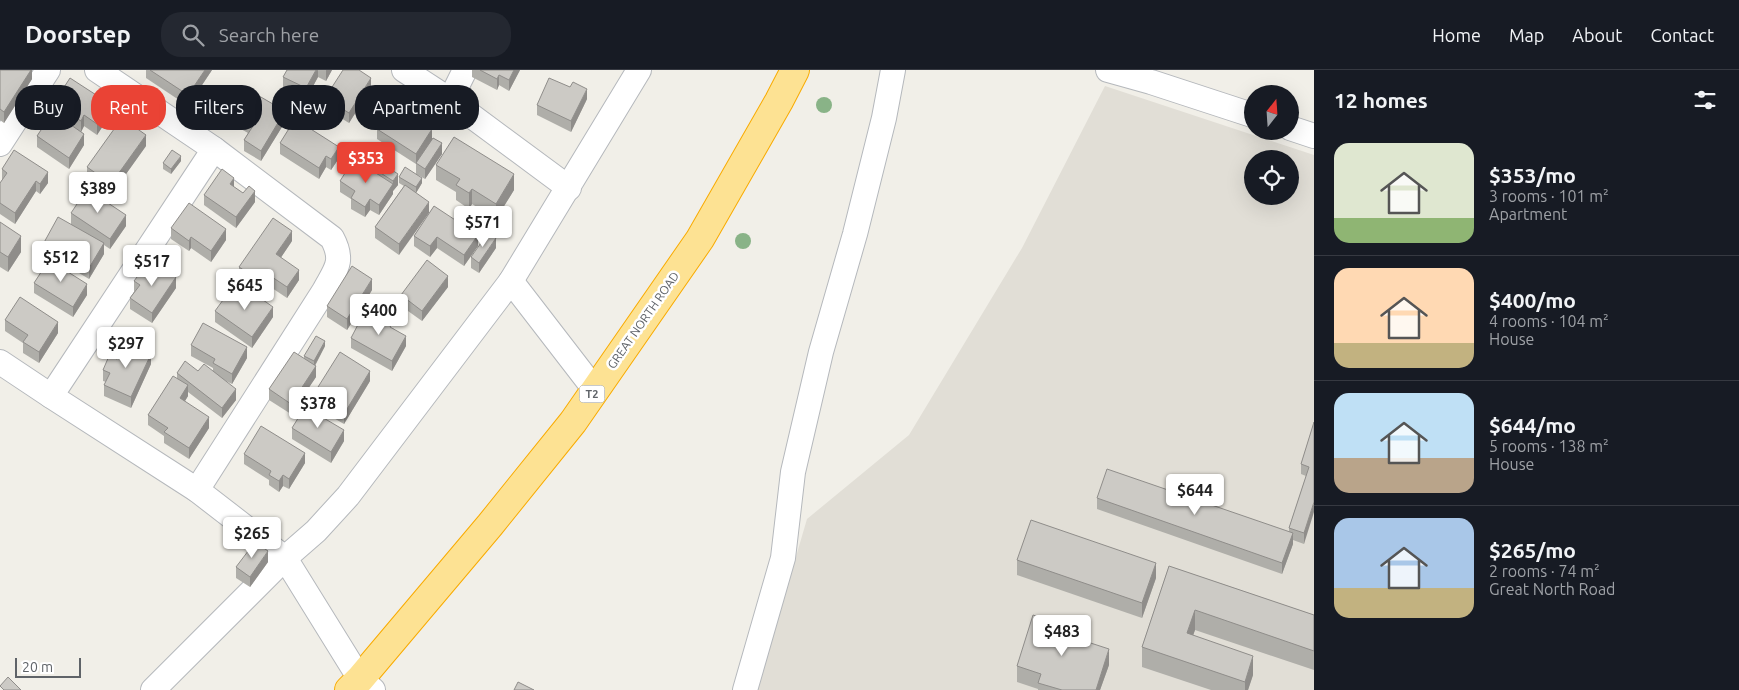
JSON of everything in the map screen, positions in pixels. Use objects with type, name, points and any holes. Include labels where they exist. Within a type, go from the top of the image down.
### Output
[{"type":"highway","name":"GREAT NORTH ROAD","points":[[361,686],[573,422],[700,239],[794,70]]},
{"type":"street","points":[[0,144],[48,70]]},
{"type":"street","points":[[97,70],[214,149],[332,238],[338,250],[339,262],[324,291],[196,490]]},
{"type":"street","points":[[404,70],[427,85]]},
{"type":"street","points":[[458,85],[465,70]]},
{"type":"street","points":[[153,690],[285,558],[316,531],[348,496],[511,281],[639,70]]},
{"type":"street","points":[[745,690],[783,558],[793,472],[821,352],[855,234],[884,118],[893,70]]},
{"type":"street","points":[[1108,70],[1244,112]]},
{"type":"street","points":[[479,121],[569,188]]},
{"type":"street","points":[[1299,131],[1314,136]]},
{"type":"street","points":[[51,396],[214,149]]},
{"type":"street","points":[[511,281],[595,390]]},
{"type":"street","points":[[0,362],[196,490],[285,558],[361,686]]},
{"type":"shaded area","points":[[1105,86],[1244,132],[1244,140],[1269,140],[1299,150],[1244,150],[1244,205],[1299,205],[1299,150],[1314,155],[1314,690],[757,690],[807,519],[909,435],[1022,248]]},
{"type":"building","points":[[0,70],[31,70],[21,85],[15,85],[15,95],[4,112],[0,109]]},
{"type":"building","points":[[150,70],[205,70],[195,85],[176,85],[176,87]]},
{"type":"building","points":[[287,70],[316,70],[308,85],[300,85],[283,77]]},
{"type":"building","points":[[343,70],[359,70],[371,78],[367,85],[355,85],[355,103],[349,113],[345,110],[345,85],[333,85]]},
{"type":"building","points":[[480,70],[514,70],[509,80],[499,75],[497,79]]},
{"type":"building","points":[[70,78],[81,85],[65,85]]},
{"type":"building","points":[[549,78],[570,87],[573,82],[587,89],[571,121],[537,105]]},
{"type":"building","points":[[81,85],[91,92],[91,120],[84,115],[81,121]]},
{"type":"building","points":[[262,98],[272,103],[272,130],[274,130],[261,151],[244,140],[250,130],[262,130]]},
{"type":"building","points":[[41,130],[78,130],[84,134],[69,158],[37,136]]},
{"type":"building","points":[[113,130],[139,130],[146,135],[111,184],[87,167]]},
{"type":"building","points":[[288,130],[312,130],[339,147],[331,159],[326,156],[319,168],[280,143]]},
{"type":"building","points":[[379,130],[431,130],[416,154]]},
{"type":"building","points":[[454,137],[514,174],[496,204],[472,189],[469,193],[456,185],[460,179],[436,165]]},
{"type":"building","points":[[433,138],[442,143],[425,169],[416,163]]},
{"type":"building","points":[[14,150],[48,172],[40,184],[36,181],[15,213],[0,203],[0,183],[7,173],[2,169]]},
{"type":"building","points":[[172,150],[181,156],[171,169],[163,163]]},
{"type":"building","points":[[354,159],[393,184],[379,205],[370,199],[365,207],[351,198],[355,191],[340,181]]},
{"type":"building","points":[[378,161],[398,174],[393,181],[373,168]]},
{"type":"building","points":[[405,167],[422,178],[416,187],[399,177]]},
{"type":"building","points":[[222,169],[234,178],[230,184],[243,193],[249,186],[255,191],[236,217],[204,195]]},
{"type":"building","points":[[405,185],[429,202],[399,244],[375,227]]},
{"type":"building","points":[[87,189],[126,215],[110,239],[71,213]]},
{"type":"building","points":[[189,203],[226,229],[211,251],[191,237],[189,241],[171,228]]},
{"type":"building","points":[[434,206],[478,235],[464,255],[437,237],[430,246],[414,236]]},
{"type":"building","points":[[58,217],[104,243],[89,268],[59,250],[56,256],[41,248]]},
{"type":"building","points":[[273,218],[292,231],[276,254],[299,270],[287,287],[266,273],[260,281],[239,267]]},
{"type":"building","points":[[0,222],[21,236],[8,257],[0,252]]},
{"type":"building","points":[[488,233],[496,238],[479,263],[471,257]]},
{"type":"building","points":[[49,260],[87,284],[73,307],[34,283]]},
{"type":"building","points":[[427,260],[448,276],[422,311],[401,295]]},
{"type":"building","points":[[155,263],[176,277],[152,313],[130,298],[140,285],[134,281],[143,269],[148,272]]},
{"type":"building","points":[[352,266],[372,279],[347,319],[327,306]]},
{"type":"building","points":[[231,289],[244,298],[249,290],[273,307],[252,337],[215,311]]},
{"type":"building","points":[[20,297],[58,322],[39,352],[23,342],[28,335],[5,320]]},
{"type":"building","points":[[364,313],[377,320],[380,315],[393,322],[390,327],[406,336],[392,361],[351,338]]},
{"type":"building","points":[[203,323],[247,347],[232,374],[213,363],[215,359],[191,345]]},
{"type":"building","points":[[316,336],[325,341],[314,361],[304,356]]},
{"type":"building","points":[[125,341],[151,354],[131,397],[104,385],[110,373],[103,370],[109,356],[117,359]]},
{"type":"building","points":[[294,352],[316,366],[291,404],[269,389]]},
{"type":"building","points":[[340,352],[370,371],[344,414],[313,395]]},
{"type":"building","points":[[185,361],[198,371],[204,364],[236,389],[222,408],[177,373]]},
{"type":"building","points":[[173,376],[188,385],[180,398],[209,417],[189,448],[164,432],[168,428],[148,415]]},
{"type":"building","points":[[305,407],[344,430],[331,452],[292,428]]},
{"type":"building","points":[[1314,422],[1314,502],[1304,533],[1289,528],[1309,467],[1301,464]]},
{"type":"building","points":[[261,426],[305,453],[289,479],[283,475],[279,481],[269,475],[271,471],[244,454]]},
{"type":"building","points":[[1107,469],[1293,533],[1282,563],[1097,498]]},
{"type":"building","points":[[1031,520],[1156,563],[1142,603],[1017,560]]},
{"type":"building","points":[[255,542],[268,551],[250,577],[236,567]]},
{"type":"building","points":[[1169,566],[1314,615],[1314,651],[1195,610],[1187,633],[1253,656],[1245,682],[1142,647]]},
{"type":"building","points":[[1033,615],[1066,626],[1063,634],[1109,649],[1096,690],[1062,690],[1038,683],[1041,674],[1017,666]]},
{"type":"building","points":[[8,677],[21,690],[4,690],[0,686]]},
{"type":"building","points":[[518,682],[534,690],[514,690]]}]
